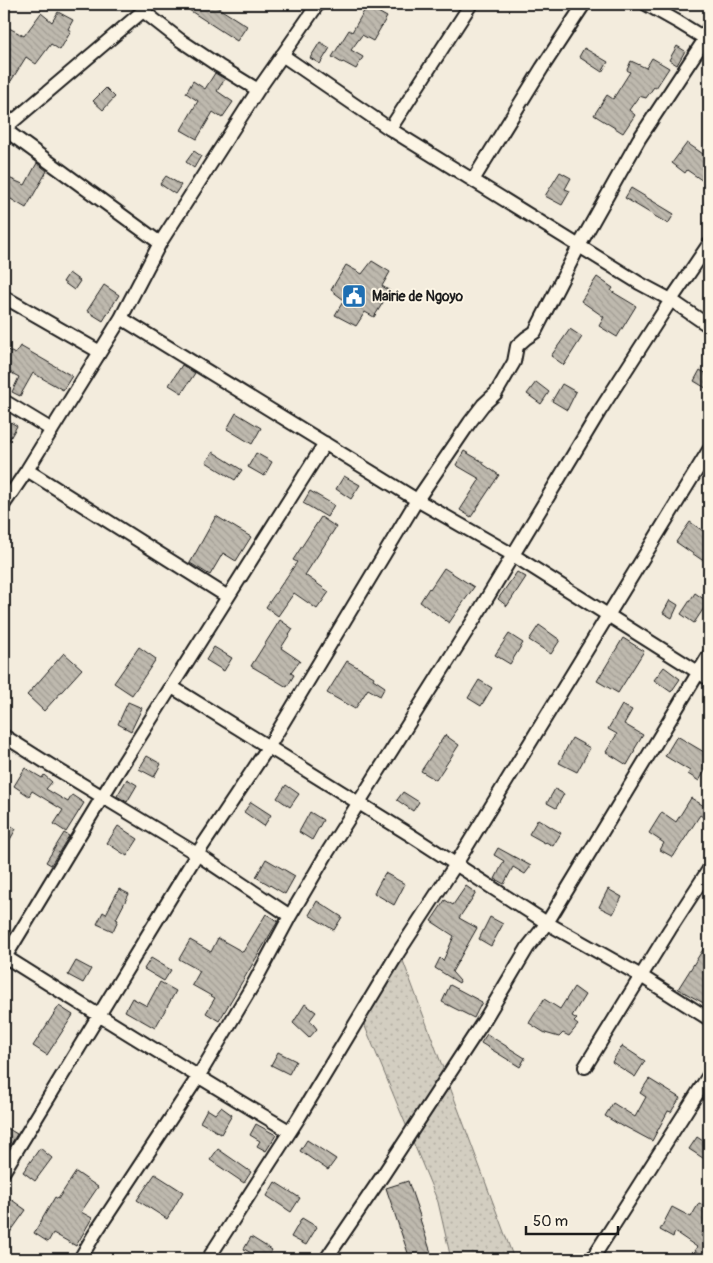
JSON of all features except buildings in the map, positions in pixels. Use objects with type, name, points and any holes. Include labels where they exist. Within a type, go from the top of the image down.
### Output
[{"type":"street","points":[[4,504],[121,318],[160,243],[258,90],[318,4]]},
{"type":"street","points":[[390,129],[471,4]]},
{"type":"street","points":[[473,180],[584,4]]},
{"type":"street","points":[[4,1172],[197,854],[269,746],[417,500],[470,422],[483,405],[496,393],[514,362],[517,346],[536,332],[578,246],[639,139],[708,36],[646,4]]},
{"type":"street","points":[[160,243],[4,129],[146,7],[180,40],[258,90]]},
{"type":"street","points":[[282,55],[390,129],[578,246],[670,300],[709,326]]},
{"type":"street","points":[[80,1259],[198,1077],[254,983],[327,852],[475,618],[599,412],[670,300],[709,244]]},
{"type":"street","points":[[4,297],[100,352]]},
{"type":"street","points":[[121,318],[417,500],[513,555],[704,675]]},
{"type":"street","points":[[4,401],[52,430]]},
{"type":"street","points":[[289,1132],[4,957],[102,797],[325,443]]},
{"type":"street","points":[[208,1259],[298,1119],[398,953],[456,864],[709,450]]},
{"type":"street","points":[[27,470],[228,596]]},
{"type":"street","points":[[326,1259],[485,1018],[528,947],[547,923],[704,675],[709,655]]},
{"type":"street","points":[[172,686],[547,923],[641,976],[709,1019]]},
{"type":"street","points":[[5,740],[197,854],[290,916]]},
{"type":"street","points":[[585,1067],[709,869]]},
{"type":"street","points":[[592,1259],[709,1075]]},
{"type":"shaded area","points":[[402,958],[514,1259],[451,1259],[438,1202],[359,1012]]},
{"type":"place","name":"Mairie de Ngoyo","points":[[354,296]]}]
